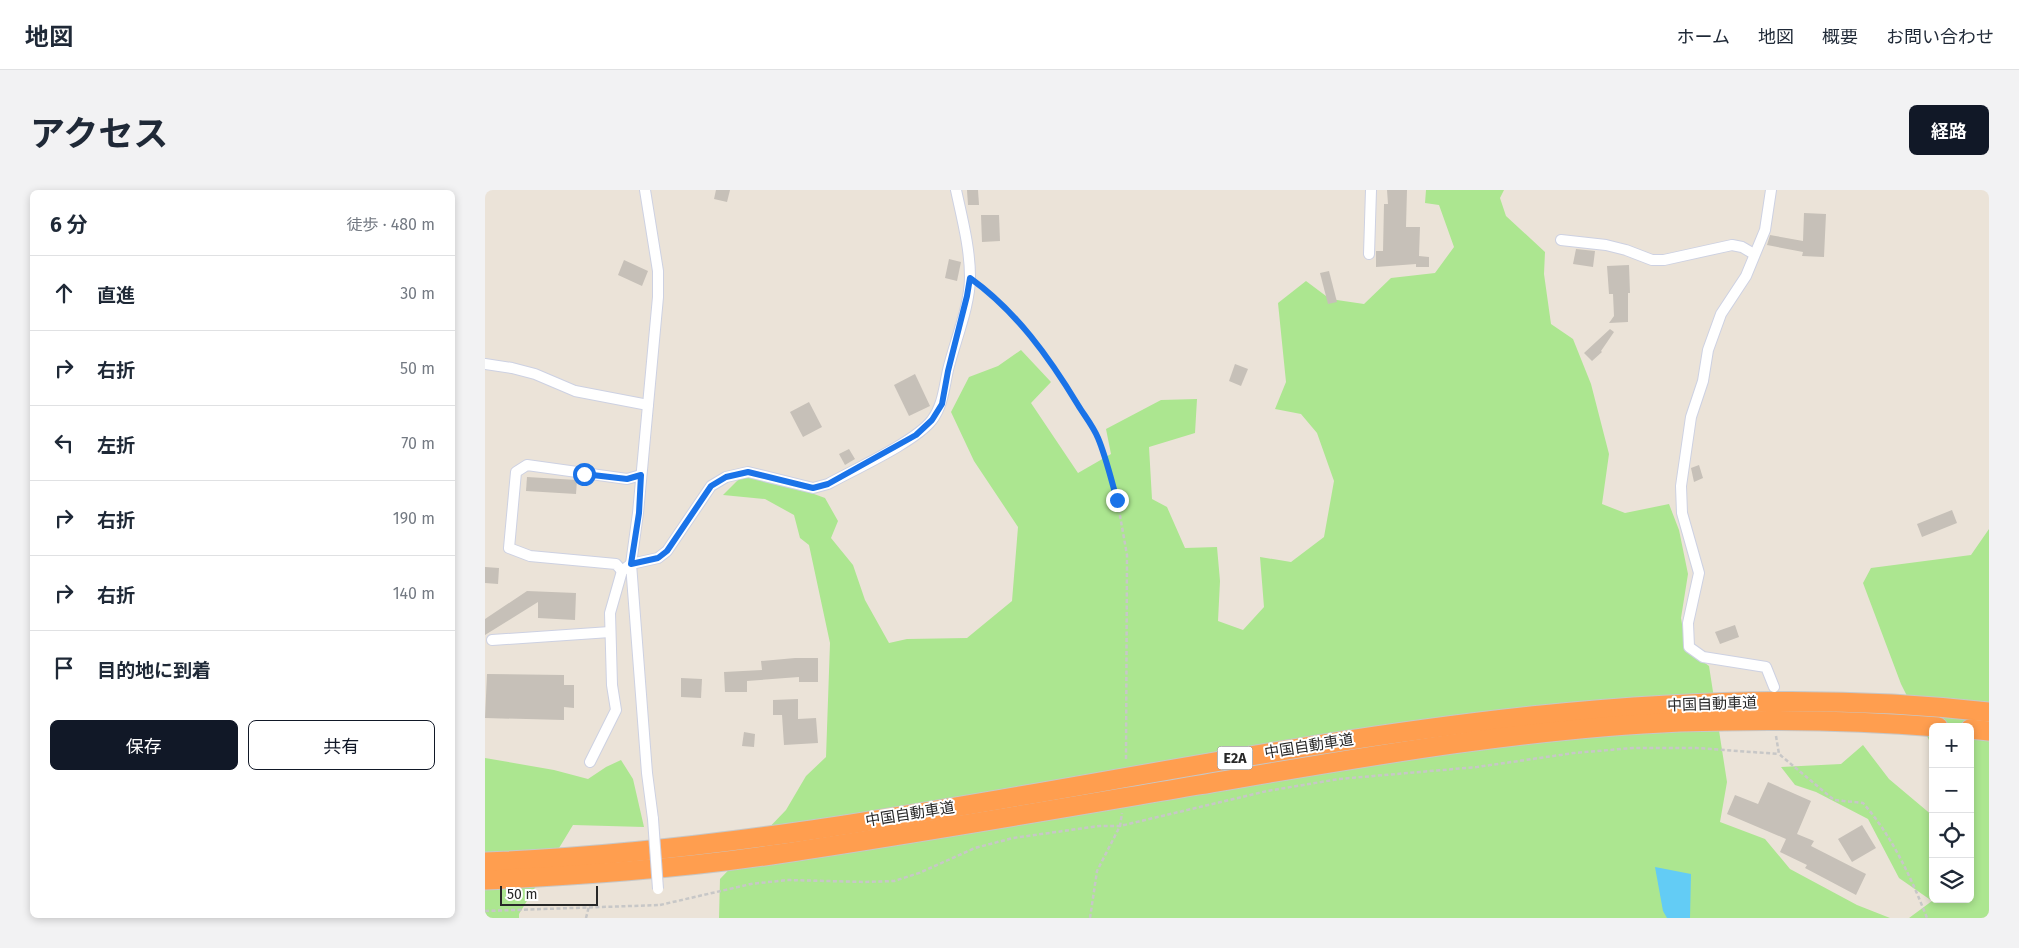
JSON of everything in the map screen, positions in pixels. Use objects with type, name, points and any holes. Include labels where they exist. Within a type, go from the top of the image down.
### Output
[{"type":"highway","name":"中国自動車道","points":[[485,862],[670,849],[766,837],[912,815],[1321,744],[1573,712],[1675,705],[1833,701],[1903,704],[1989,712]]},
{"type":"highway","name":"中国自動車道","points":[[485,880],[671,867],[768,855],[1077,806],[1320,763],[1578,730],[1678,722],[1755,721],[1831,721],[1929,726]]},
{"type":"highway","points":[[1974,729],[1989,731]]},
{"type":"street","points":[[645,190],[658,271],[658,297],[639,513],[631,564],[658,889]]},
{"type":"street","points":[[590,762],[616,710],[612,684],[610,613],[622,571],[631,564],[658,558],[667,551],[711,486],[726,477],[748,472],[813,488],[828,484],[916,435],[932,420],[942,404],[970,278],[964,225],[956,190]]},
{"type":"street","points":[[1369,254],[1371,190]]},
{"type":"street","points":[[1771,190],[1765,230],[1746,276],[1721,314],[1708,350],[1703,381],[1691,417],[1681,495],[1682,513],[1699,574],[1688,622],[1689,647],[1703,657],[1766,667],[1775,687]]},
{"type":"street","points":[[1561,240],[1605,245],[1627,250],[1652,260],[1664,260],[1733,245],[1742,247],[1754,254]]},
{"type":"street","points":[[485,364],[513,368],[535,374],[575,391],[648,405]]},
{"type":"street","points":[[622,571],[616,564],[530,556],[509,548],[516,472],[527,464],[627,479],[641,475]]},
{"type":"street","points":[[493,640],[610,632]]},
{"type":"path","points":[[970,278],[984,288],[1014,317],[1046,355],[1097,437],[1117,500],[1127,555],[1126,759]]},
{"type":"path","points":[[1775,730],[1779,754]]},
{"type":"path","points":[[485,911],[660,905],[751,884],[787,880],[865,882],[894,880],[919,873],[975,848],[1013,838],[1099,826],[1120,826],[1267,791],[1339,779],[1477,767],[1574,753],[1633,748],[1697,748],[1779,754],[1834,800],[1863,804],[1877,819],[1901,859],[1927,918]]},
{"type":"path","points":[[1090,918],[1097,872],[1120,826],[1123,809]]},
{"type":"path","points":[[658,889],[660,905]]},
{"type":"path","points":[[586,918],[589,906]]},
{"type":"green space","points":[[1426,190],[1504,190],[1500,198],[1506,216],[1545,252],[1544,274],[1551,324],[1573,339],[1591,384],[1609,454],[1602,504],[1625,513],[1669,504],[1679,530],[1688,574],[1681,618],[1686,649],[1709,666],[1727,782],[1720,822],[1765,839],[1790,869],[1857,905],[1890,918],[719,918],[720,879],[786,810],[806,776],[826,757],[830,643],[809,545],[800,538],[794,515],[765,499],[723,495],[741,477],[770,478],[825,498],[838,521],[831,538],[853,565],[865,600],[889,643],[907,639],[967,638],[1012,601],[1018,527],[974,461],[951,412],[969,377],[998,366],[1021,350],[1051,382],[1031,403],[1078,473],[1111,454],[1106,429],[1161,400],[1197,399],[1195,433],[1149,447],[1152,499],[1167,507],[1185,548],[1217,547],[1220,581],[1218,621],[1243,630],[1264,607],[1260,557],[1291,562],[1324,537],[1334,481],[1317,433],[1301,414],[1275,409],[1286,382],[1278,303],[1306,281],[1330,299],[1364,304],[1391,278],[1435,273],[1454,247],[1439,205],[1425,203]]},
{"type":"green space","points":[[1989,529],[1989,918],[1909,918],[1929,903],[1974,903],[1974,723],[1929,723],[1929,740],[1901,684],[1863,583],[1871,568],[1971,555]]},
{"type":"green space","points":[[1863,745],[1889,779],[1929,813],[1929,899],[1899,878],[1868,819],[1816,792],[1795,785],[1781,767],[1841,764]]},
{"type":"green space","points":[[485,758],[554,770],[588,779],[621,760],[633,779],[644,827],[573,825],[519,914],[519,918],[485,918]]},
{"type":"water","points":[[1655,867],[1691,874],[1690,918],[1667,918],[1663,911]]},
{"type":"building","points":[[716,190],[730,190],[727,202],[714,199]]},
{"type":"building","points":[[967,190],[978,190],[979,205],[968,205]]},
{"type":"building","points":[[1387,190],[1407,190],[1406,227],[1420,227],[1419,256],[1429,257],[1429,267],[1416,267],[1416,264],[1376,267],[1376,251],[1383,251],[1384,204],[1388,204]]},
{"type":"building","points":[[1804,213],[1826,214],[1824,257],[1802,256],[1803,252],[1767,245],[1770,235],[1803,241]]},
{"type":"building","points":[[981,215],[999,215],[1000,241],[982,242]]},
{"type":"building","points":[[1576,249],[1595,251],[1593,267],[1573,264]]},
{"type":"building","points":[[949,259],[961,262],[957,281],[945,278]]},
{"type":"building","points":[[624,260],[648,271],[642,286],[618,275]]},
{"type":"building","points":[[1629,265],[1628,322],[1609,323],[1614,316],[1613,294],[1609,294],[1607,266]]},
{"type":"building","points":[[1329,271],[1337,302],[1328,304],[1320,273]]},
{"type":"building","points":[[1610,329],[1614,332],[1602,352],[1592,361],[1584,353]]},
{"type":"building","points":[[1235,364],[1248,369],[1241,386],[1229,381]]},
{"type":"building","points":[[915,374],[930,406],[909,416],[894,385]]},
{"type":"building","points":[[809,402],[822,427],[803,437],[790,412]]},
{"type":"building","points":[[849,449],[855,459],[845,465],[839,454]]},
{"type":"building","points":[[1699,465],[1703,478],[1694,482],[1691,468]]},
{"type":"building","points":[[527,477],[577,480],[576,494],[526,491]]},
{"type":"building","points":[[1952,510],[1957,523],[1922,537],[1917,524]]},
{"type":"building","points":[[485,567],[499,568],[498,584],[485,583]]},
{"type":"building","points":[[527,591],[576,593],[575,620],[538,618],[538,602],[485,635],[485,619]]},
{"type":"building","points":[[1735,625],[1739,637],[1720,644],[1715,632]]},
{"type":"building","points":[[818,658],[818,682],[799,682],[799,677],[747,681],[747,692],[725,692],[724,672],[762,670],[761,661]]},
{"type":"building","points":[[487,674],[564,675],[564,685],[574,685],[574,708],[564,707],[564,720],[485,718]]},
{"type":"building","points":[[681,678],[702,679],[701,698],[681,697]]},
{"type":"building","points":[[798,699],[798,719],[816,718],[818,743],[784,745],[782,715],[773,715],[773,700]]},
{"type":"building","points":[[744,732],[755,734],[754,747],[742,746]]},
{"type":"building","points":[[1768,782],[1811,801],[1797,834],[1814,841],[1811,846],[1866,874],[1856,895],[1805,868],[1807,865],[1780,852],[1786,839],[1727,814],[1735,795],[1758,804]]},
{"type":"building","points":[[1862,825],[1876,848],[1852,862],[1838,839]]},
{"type":"route","points":[[584,474],[627,479],[641,475],[639,513],[631,564],[658,558],[667,551],[711,486],[726,477],[748,472],[813,488],[828,484],[916,435],[932,420],[942,404],[970,278],[984,288],[1014,317],[1046,355],[1064,381],[1097,437],[1117,500]]}]
